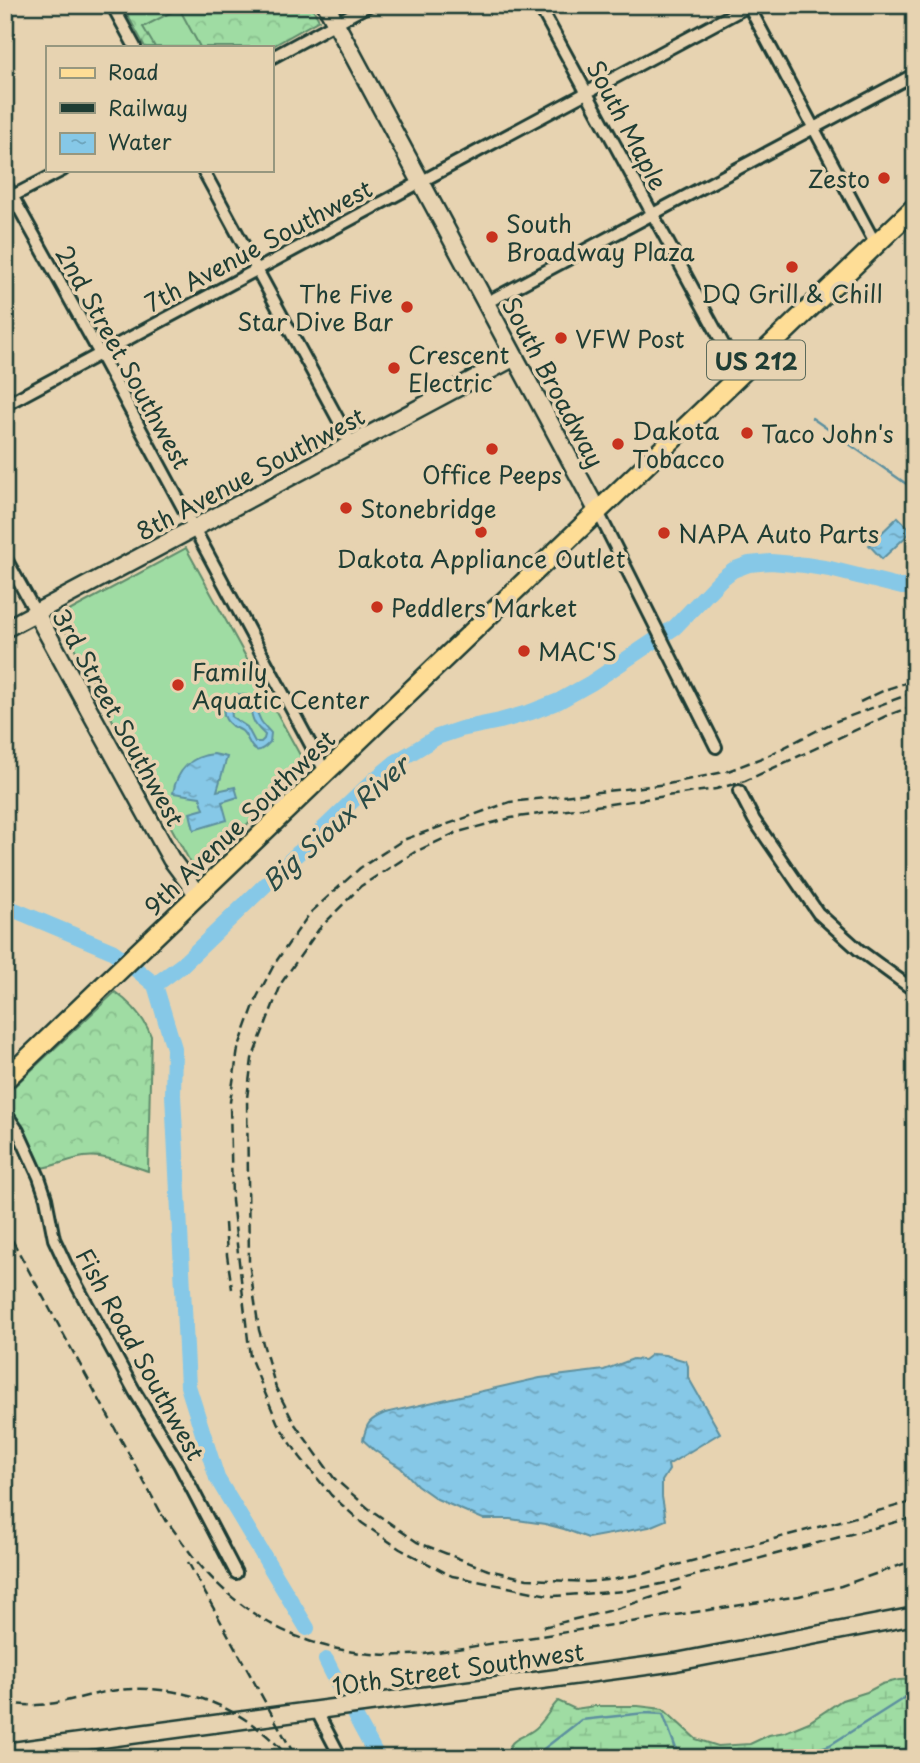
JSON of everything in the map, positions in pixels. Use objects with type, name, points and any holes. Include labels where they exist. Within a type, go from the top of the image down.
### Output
[{"type":"main road","name":"US 212","points":[[598,512],[915,207]]},
{"type":"main road","name":"9th Avenue Southwest","points":[[5,1080],[598,512]]},
{"type":"street","points":[[112,5],[134,46]]},
{"type":"street","name":"South Broadway","points":[[326,5],[598,512],[716,747]]},
{"type":"street","points":[[273,57],[369,5]]},
{"type":"street","name":"South Maple","points":[[539,5],[740,375]]},
{"type":"street","points":[[749,6],[876,245]]},
{"type":"street","name":"7th Avenue Southwest","points":[[5,405],[749,6]]},
{"type":"street","points":[[486,303],[915,74]]},
{"type":"street","points":[[9,198],[59,172]]},
{"type":"street","points":[[204,172],[352,445]]},
{"type":"street","name":"2nd Street Southwest","points":[[5,183],[9,198],[100,354],[326,773]]},
{"type":"street","name":"8th Avenue Southwest","points":[[5,629],[515,357]]},
{"type":"street","name":"3rd Street Southwest","points":[[5,557],[171,859],[198,895]]},
{"type":"street","points":[[739,791],[754,820],[817,913],[859,950],[915,991]]},
{"type":"street","name":"Fish Road Southwest","points":[[5,1112],[18,1131],[39,1177],[54,1239],[68,1269],[135,1392],[179,1464],[236,1573]]},
{"type":"street","name":"10th Street Southwest","points":[[5,1752],[676,1662],[915,1616]]},
{"type":"street","points":[[316,1710],[341,1758]]},
{"type":"green space","points":[[122,5],[311,5],[319,20],[273,46],[144,46]]},
{"type":"green space","points":[[179,8],[199,46],[154,46],[143,27]]},
{"type":"green space","name":"Family Aquatic Center","points":[[186,548],[305,764],[214,859],[194,869],[58,617]]},
{"type":"green space","points":[[115,992],[137,1011],[151,1036],[148,1171],[92,1156],[41,1168],[24,1132],[5,1103],[5,1095]]},
{"type":"green space","points":[[915,1679],[915,1758],[506,1758],[510,1745],[536,1728],[558,1701],[575,1709],[638,1706],[663,1709],[696,1739],[718,1746],[750,1744],[809,1722],[842,1700],[882,1684]]},
{"type":"water","points":[[898,517],[912,531],[882,559],[869,545]]},
{"type":"water","points":[[244,695],[254,702],[261,721],[271,733],[270,742],[264,748],[255,750],[242,731],[232,726],[225,717],[224,708],[233,696]],"holes":[[[235,702],[249,705],[255,724],[265,735],[261,742],[255,742],[247,727],[232,717],[231,707]]]},
{"type":"water","points":[[214,754],[227,757],[217,791],[235,787],[238,797],[222,802],[227,820],[194,830],[190,813],[204,809],[200,797],[173,793],[175,785],[182,771],[192,761]]},
{"type":"water","points":[[652,1354],[686,1361],[688,1377],[720,1433],[668,1465],[669,1470],[662,1481],[666,1520],[649,1527],[588,1538],[545,1524],[510,1519],[483,1519],[437,1499],[363,1440],[370,1422],[385,1413],[540,1378],[604,1370],[633,1359],[644,1360]]},
{"type":"waterway","points":[[812,418],[915,490]]},
{"type":"waterway","name":"Big Sioux River","points":[[155,985],[182,965],[396,762],[437,737],[531,712],[559,701],[591,683],[675,627],[733,570],[749,564],[771,562],[805,565],[902,587],[915,587]]},
{"type":"waterway","name":"Big Sioux River","points":[[5,906],[112,951],[155,985]]},
{"type":"waterway","points":[[155,985],[174,1048],[173,1095],[188,1386],[217,1478],[307,1628]]},
{"type":"waterway","points":[[326,1660],[378,1758]]},
{"type":"waterway","points":[[791,1758],[830,1745],[915,1691]]},
{"type":"waterway","points":[[540,1758],[541,1751],[581,1720],[645,1713],[663,1714],[678,1754],[686,1758]]},
{"type":"railway","points":[[860,702],[915,680]]},
{"type":"railway","points":[[915,692],[834,722],[769,755],[728,771],[668,784],[510,802],[403,840],[360,868],[310,913],[275,963],[257,997],[238,1049],[230,1102],[232,1201],[250,1357],[278,1424],[300,1457],[331,1495],[362,1523],[400,1549],[452,1576],[553,1596],[626,1591],[671,1582],[915,1517]]},
{"type":"railway","points":[[915,705],[745,781],[716,789],[511,818],[458,832],[415,852],[361,886],[319,929],[282,982],[252,1059],[247,1098],[249,1262],[259,1330],[276,1388],[294,1423],[334,1478],[368,1508],[417,1542],[488,1570],[527,1579],[587,1582],[647,1573],[915,1501]]},
{"type":"railway","points":[[225,1223],[232,1289]]},
{"type":"railway","points":[[5,1227],[166,1522]]},
{"type":"railway","points":[[161,1514],[207,1573],[229,1595],[253,1613],[305,1640],[362,1653],[393,1655],[424,1654],[799,1596],[841,1586],[915,1560]]},
{"type":"railway","points":[[188,1562],[296,1758]]},
{"type":"railway","points":[[543,1627],[616,1609],[681,1588]]},
{"type":"railway","points":[[5,1702],[46,1704],[111,1691],[136,1689],[186,1694],[209,1701],[252,1724],[289,1758]]},
{"type":"place","name":"Zesto","points":[[884,178]]},
{"type":"place","name":"South Broadway Plaza","points":[[492,237]]},
{"type":"place","name":"DQ Grill & Chill","points":[[792,267]]},
{"type":"place","name":"The Five Star Dive Bar","points":[[407,307]]},
{"type":"place","name":"VFW Post","points":[[561,338]]},
{"type":"place","name":"Crescent Electric","points":[[394,368]]},
{"type":"place","name":"Taco John's","points":[[747,433]]},
{"type":"place","name":"Dakota Tobacco","points":[[618,444]]},
{"type":"place","name":"Office Peeps","points":[[492,449]]},
{"type":"place","name":"Stonebridge","points":[[346,508]]},
{"type":"place","name":"Dakota Appliance Outlet","points":[[481,532]]},
{"type":"place","name":"NAPA Auto Parts","points":[[664,533]]},
{"type":"place","name":"Peddlers Market","points":[[377,607]]},
{"type":"place","name":"MAC'S","points":[[524,651]]},
{"type":"place","name":"Family Aquatic Center","points":[[178,685]]}]
